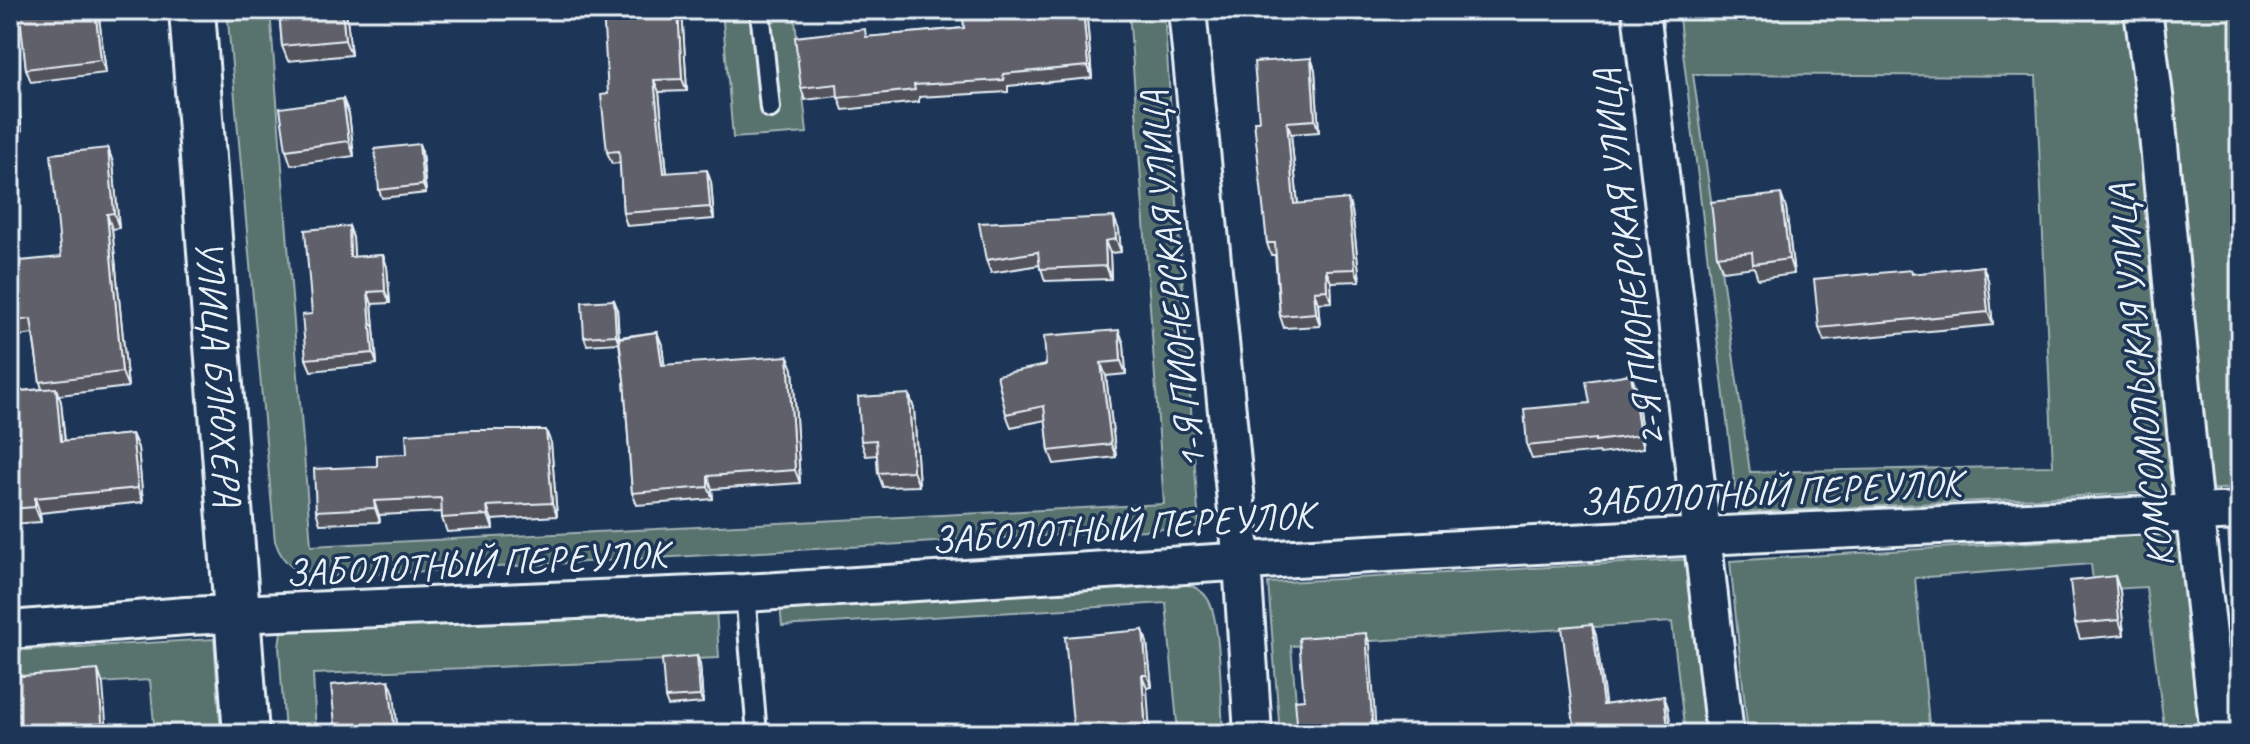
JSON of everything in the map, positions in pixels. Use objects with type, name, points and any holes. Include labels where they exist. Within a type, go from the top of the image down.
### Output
[{"type":"street","name":"УЛИЦА БЛЮХЕРА","points":[[192,10],[246,734]]},
{"type":"street","name":"1-Я ПИОНЕРСКАЯ УЛИЦА","points":[[1187,10],[1242,562],[1253,734]]},
{"type":"street","name":"2-Я ПИОНЕРСКАЯ УЛИЦА","points":[[1641,10],[1725,734]]},
{"type":"street","name":"КОМСОМОЛЬСКАЯ УЛИЦА","points":[[2143,10],[2219,734]]},
{"type":"street","name":"ЗАБОЛОТНЫЙ ПЕРЕУЛОК","points":[[10,630],[186,616],[745,593],[1703,536],[2240,511]]},
{"type":"lane","points":[[760,10],[770,108]]},
{"type":"lane","points":[[745,593],[757,734]]},
{"type":"green space","points":[[227,10],[270,10],[311,546],[1164,504],[1129,10],[1164,10],[1199,527],[323,577],[292,567],[282,557],[275,541]]},
{"type":"green space","points":[[722,10],[794,10],[807,133],[733,138]]},
{"type":"green space","points":[[1678,10],[2240,10],[2240,169],[2231,170],[2240,228],[2240,488],[1738,513]],"holes":[[[1693,74],[2036,76],[2053,466],[1750,472]]]},
{"type":"green space","points":[[2240,531],[2240,651],[2228,532]]},
{"type":"green space","points":[[2182,533],[2203,734],[2165,734],[2146,587],[2094,590],[2091,564],[1915,578],[1930,734],[1748,734],[1730,561]]},
{"type":"green space","points":[[1695,559],[1712,734],[1685,734],[1672,622],[1291,646],[1299,734],[1280,734],[1268,583]]},
{"type":"green space","points":[[1177,582],[1203,593],[1213,612],[1223,734],[1178,734],[1166,603],[782,626],[780,604]]},
{"type":"green space","points":[[716,608],[719,658],[313,674],[316,734],[285,734],[279,646],[284,628]]},
{"type":"green space","points":[[214,639],[221,734],[155,734],[150,680],[10,688],[10,651]]},
{"type":"building","points":[[10,10],[95,10],[101,60],[26,69],[20,17],[10,19]]},
{"type":"building","points":[[279,10],[342,10],[345,40],[282,46]]},
{"type":"building","points":[[603,10],[678,10],[682,79],[654,80],[664,173],[707,170],[710,207],[623,213],[619,151],[607,152],[601,95],[608,94]]},
{"type":"building","points":[[963,10],[1083,10],[1088,66],[1003,74],[1004,80],[914,85],[915,90],[838,98],[837,84],[801,88],[795,37],[865,29],[866,37],[964,28]]},
{"type":"building","points":[[1311,58],[1315,120],[1287,122],[1294,204],[1348,199],[1355,269],[1326,270],[1327,290],[1314,291],[1316,313],[1280,316],[1275,243],[1267,243],[1254,121],[1259,121],[1254,62]]},
{"type":"building","points":[[10,91],[15,91],[19,124],[10,125]]},
{"type":"building","points":[[343,99],[349,141],[286,150],[280,108]]},
{"type":"building","points":[[419,144],[423,185],[379,190],[375,149]]},
{"type":"building","points":[[108,148],[114,213],[107,214],[122,372],[40,382],[31,319],[15,321],[10,262],[61,257],[51,154]]},
{"type":"building","points":[[1781,194],[1789,259],[1753,264],[1752,252],[1717,256],[1711,202]]},
{"type":"building","points":[[1114,217],[1116,239],[1105,241],[1106,266],[1040,269],[1038,252],[986,260],[979,223]]},
{"type":"building","points":[[349,226],[350,257],[383,255],[385,291],[368,292],[373,353],[306,359],[302,315],[312,314],[305,230]]},
{"type":"building","points":[[1983,266],[1988,312],[1819,328],[1814,279],[1911,270],[1912,274]]},
{"type":"building","points":[[614,300],[616,335],[584,337],[582,302]]},
{"type":"building","points":[[1119,330],[1121,361],[1101,363],[1111,444],[1049,451],[1044,406],[1006,414],[997,375],[1046,365],[1044,336]]},
{"type":"building","points":[[657,332],[662,365],[788,356],[795,470],[708,476],[708,487],[632,493],[619,338]]},
{"type":"building","points":[[1631,374],[1640,435],[1527,446],[1524,409],[1590,403],[1586,381]]},
{"type":"building","points":[[56,388],[61,441],[132,434],[138,488],[35,498],[35,507],[10,509],[10,392]]},
{"type":"building","points":[[909,394],[913,471],[878,473],[876,440],[861,441],[858,397]]},
{"type":"building","points":[[546,430],[552,503],[487,506],[488,515],[442,518],[441,498],[374,501],[375,508],[316,511],[314,469],[377,466],[377,455],[407,454],[406,434]]},
{"type":"building","points":[[2115,576],[2119,620],[2075,624],[2070,581]]},
{"type":"building","points":[[1592,624],[1603,705],[1664,696],[1669,734],[1575,734],[1562,627]]},
{"type":"building","points":[[1143,630],[1147,675],[1142,675],[1146,734],[1074,734],[1065,637]]},
{"type":"building","points":[[1366,633],[1373,734],[1298,734],[1295,700],[1304,699],[1299,638]]},
{"type":"building","points":[[697,656],[700,696],[665,698],[662,659]]},
{"type":"building","points":[[98,670],[103,734],[10,734],[10,677]]},
{"type":"building","points":[[389,680],[395,734],[336,734],[331,685]]}]
